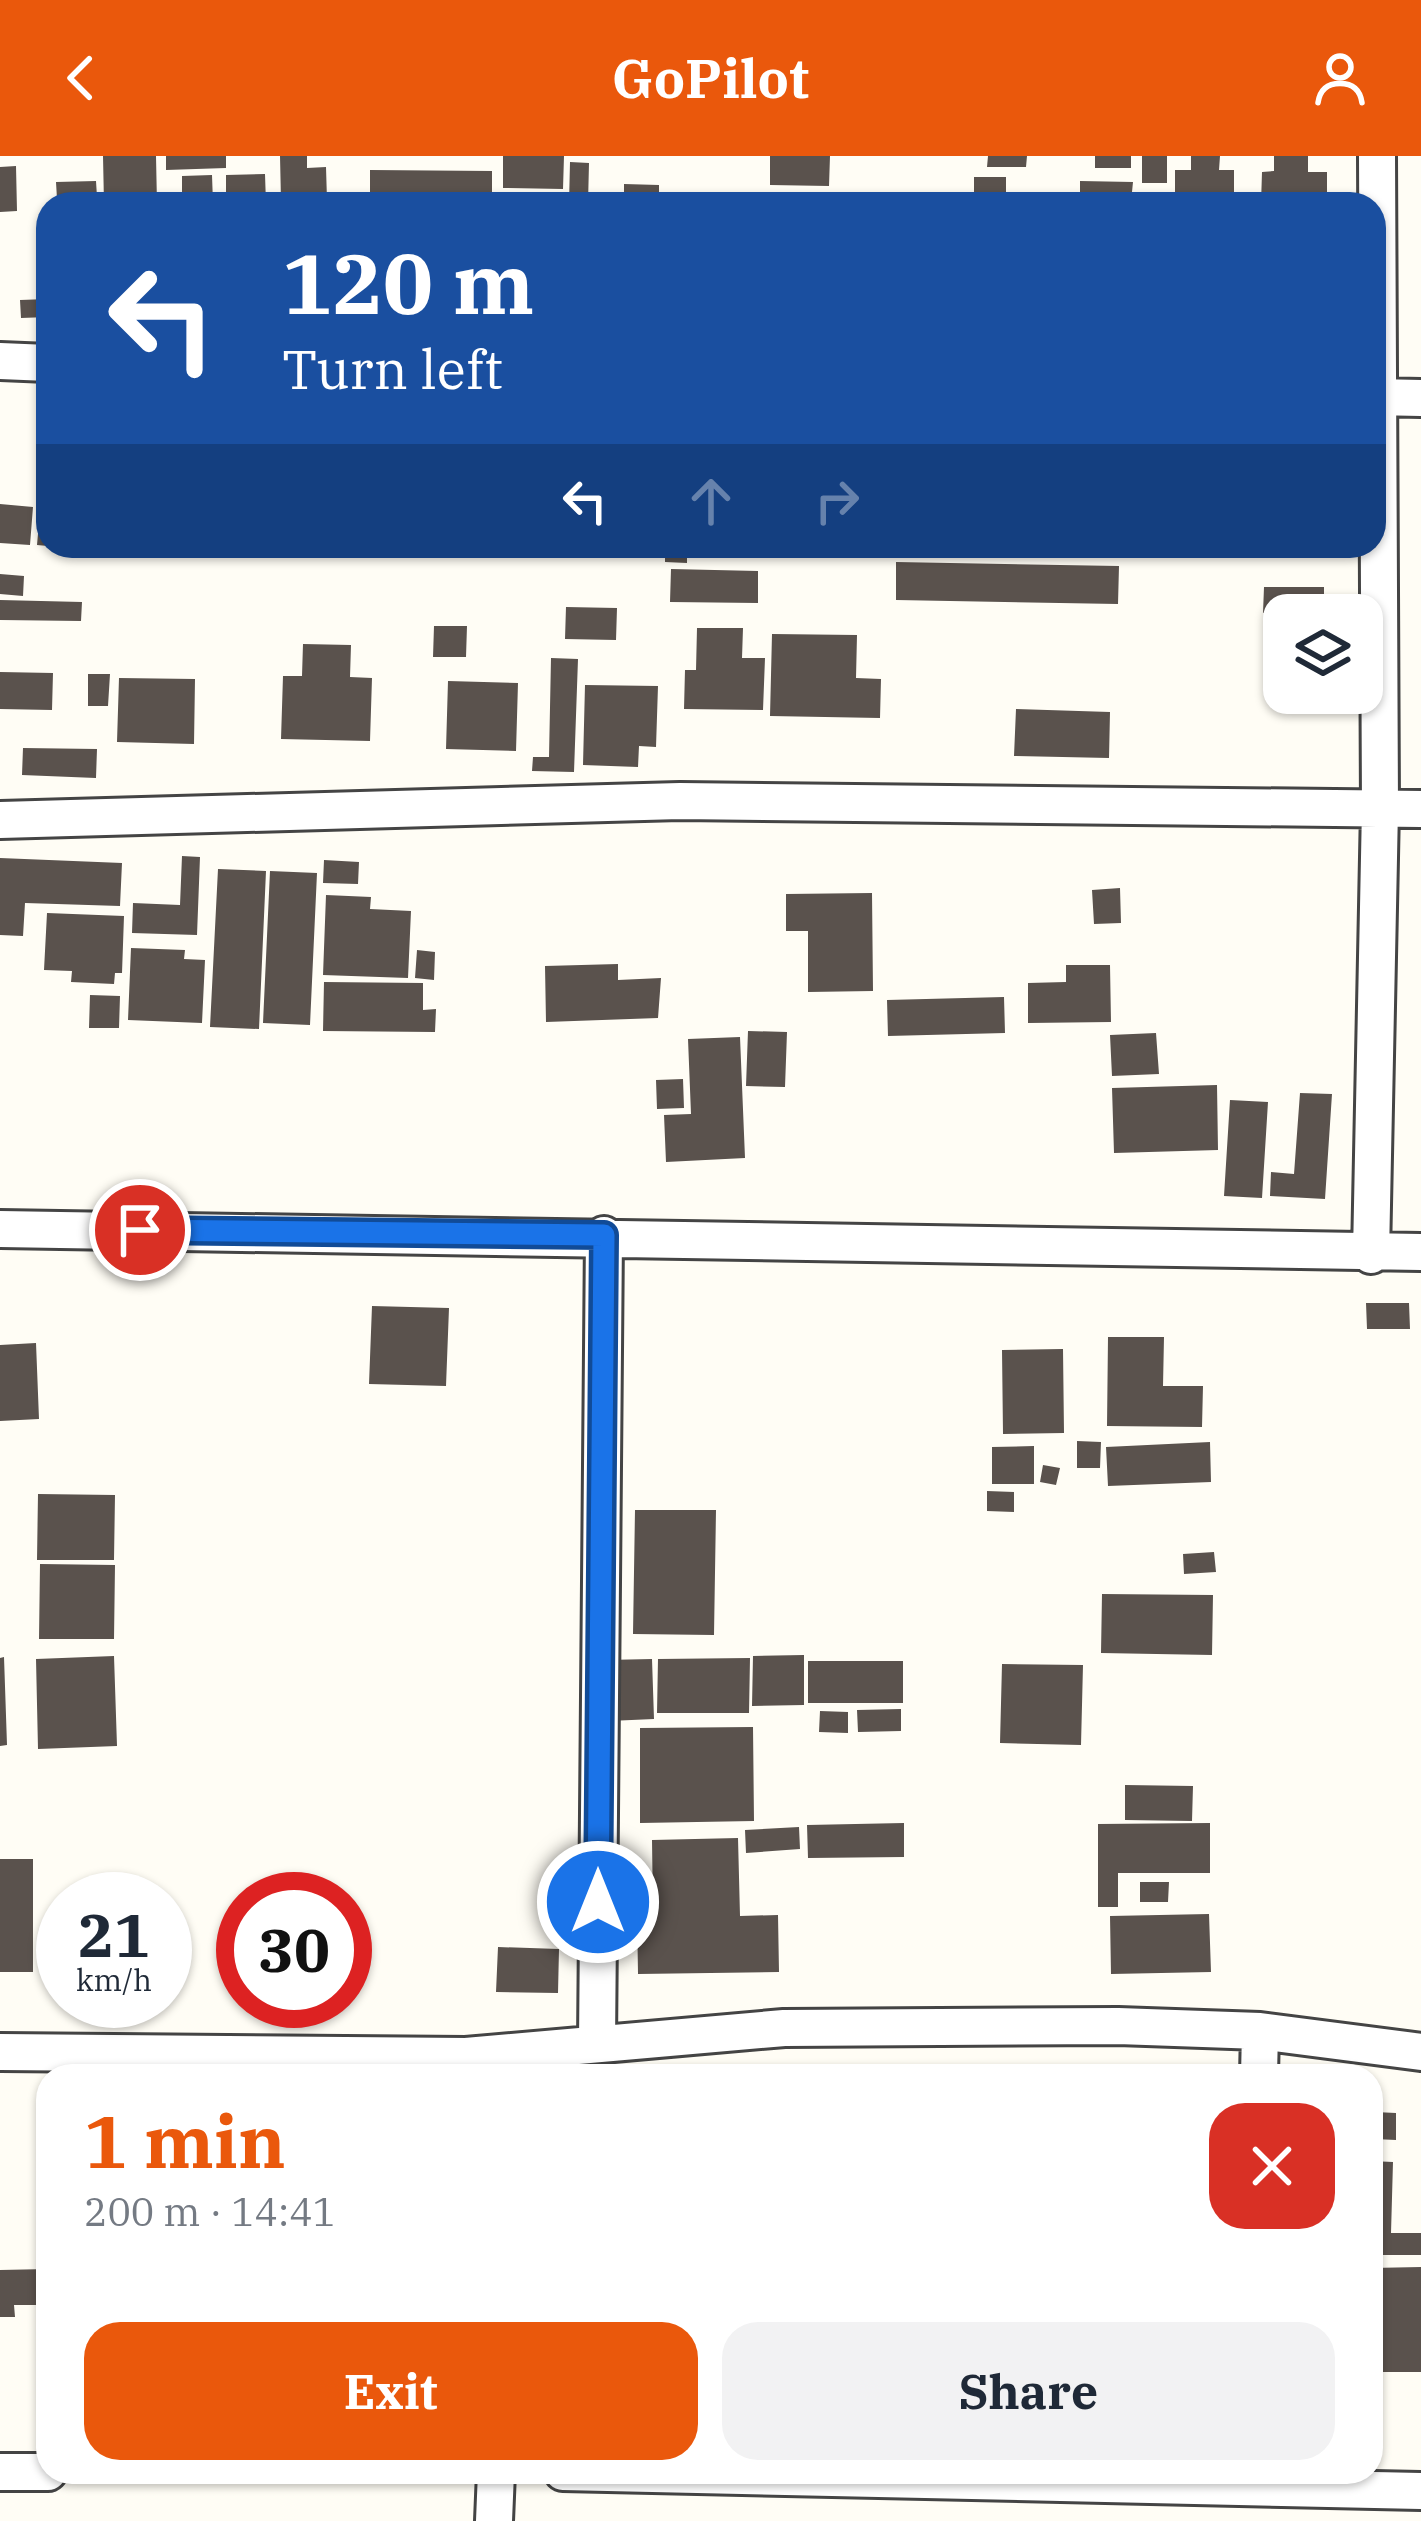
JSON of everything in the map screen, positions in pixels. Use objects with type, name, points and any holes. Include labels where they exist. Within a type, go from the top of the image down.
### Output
[{"type":"street","points":[[1377,156],[1377,192]]},
{"type":"street","points":[[0,362],[36,363]]},
{"type":"street","points":[[1386,397],[1421,398]]},
{"type":"street","points":[[1371,1255],[1380,808],[1378,558]]},
{"type":"street","points":[[0,820],[680,801],[1421,809]]},
{"type":"street","points":[[0,1228],[604,1235],[1371,1255],[1421,1252]]},
{"type":"street","points":[[597,2044],[604,1235]]},
{"type":"street","points":[[479,2064],[597,2044],[784,2028],[1260,2031],[1421,2052]]},
{"type":"street","points":[[1259,2064],[1260,2031]]},
{"type":"street","points":[[0,2052],[400,2064]]},
{"type":"street","points":[[0,2472],[36,2472]]},
{"type":"street","points":[[494,2521],[496,2484]]},
{"type":"street","points":[[1310,2484],[1421,2491]]},
{"type":"building","points":[[103,156],[156,156],[157,192],[104,192]]},
{"type":"building","points":[[166,156],[226,156],[226,168],[166,170]]},
{"type":"building","points":[[280,156],[307,156],[307,168],[326,167],[327,192],[281,192]]},
{"type":"building","points":[[503,156],[564,156],[563,189],[503,188]]},
{"type":"building","points":[[770,156],[830,156],[829,186],[770,185]]},
{"type":"building","points":[[988,156],[1027,156],[1026,167],[987,167]]},
{"type":"building","points":[[1095,156],[1131,156],[1131,168],[1095,168]]},
{"type":"building","points":[[1142,156],[1167,156],[1167,183],[1142,183]]},
{"type":"building","points":[[1191,156],[1220,156],[1219,170],[1234,170],[1234,192],[1175,192],[1175,170],[1191,170]]},
{"type":"building","points":[[1274,156],[1308,156],[1308,172],[1327,172],[1327,192],[1261,192],[1262,172],[1274,171]]},
{"type":"building","points":[[570,162],[589,163],[588,192],[569,192]]},
{"type":"building","points":[[16,166],[17,211],[0,212],[0,167]]},
{"type":"building","points":[[370,170],[492,171],[492,192],[370,192]]},
{"type":"building","points":[[265,174],[266,192],[226,192],[226,175]]},
{"type":"building","points":[[212,175],[213,192],[182,192],[182,176]]},
{"type":"building","points":[[974,177],[1006,177],[1006,192],[974,192]]},
{"type":"building","points":[[96,181],[97,192],[57,192],[56,182]]},
{"type":"building","points":[[1080,181],[1133,182],[1132,192],[1080,192]]},
{"type":"building","points":[[624,184],[659,185],[659,192],[624,192]]},
{"type":"building","points":[[36,299],[36,317],[21,318],[20,300]]},
{"type":"building","points":[[0,504],[33,507],[30,545],[0,543]]},
{"type":"building","points":[[665,558],[687,558],[687,563],[665,562]]},
{"type":"building","points":[[896,562],[1119,566],[1118,604],[896,600]]},
{"type":"building","points":[[671,569],[758,571],[758,603],[670,602]]},
{"type":"building","points":[[0,574],[24,576],[23,596],[0,594]]},
{"type":"building","points":[[1264,587],[1324,587],[1324,594],[1264,594]]},
{"type":"building","points":[[0,600],[82,602],[81,621],[0,620]]},
{"type":"building","points":[[566,607],[617,608],[616,640],[565,639]]},
{"type":"building","points":[[434,626],[467,626],[466,657],[433,657]]},
{"type":"building","points":[[697,628],[743,628],[742,658],[765,658],[763,710],[684,709],[685,670],[696,670]]},
{"type":"building","points":[[772,634],[857,635],[856,678],[881,679],[880,718],[770,716]]},
{"type":"building","points":[[303,644],[351,645],[350,677],[372,678],[370,741],[281,739],[283,676],[302,676]]},
{"type":"building","points":[[551,658],[578,659],[574,772],[532,771],[533,757],[549,757]]},
{"type":"building","points":[[0,672],[53,673],[52,710],[0,709]]},
{"type":"building","points":[[88,674],[110,674],[108,706],[88,706]]},
{"type":"building","points":[[119,678],[195,679],[194,744],[117,742]]},
{"type":"building","points":[[448,681],[518,683],[516,751],[446,749]]},
{"type":"building","points":[[585,685],[658,686],[656,747],[639,746],[638,767],[583,765]]},
{"type":"building","points":[[1016,709],[1110,712],[1109,758],[1014,756]]},
{"type":"building","points":[[23,748],[97,749],[96,778],[22,775]]},
{"type":"building","points":[[182,856],[200,857],[197,935],[132,933],[133,903],[180,905]]},
{"type":"building","points":[[0,858],[122,863],[120,906],[25,903],[23,936],[0,935]]},
{"type":"building","points":[[324,860],[359,862],[358,884],[323,883]]},
{"type":"building","points":[[218,869],[266,871],[259,1029],[210,1027]]},
{"type":"building","points":[[270,871],[317,873],[310,1025],[263,1023]]},
{"type":"building","points":[[1120,888],[1121,923],[1094,924],[1092,890]]},
{"type":"building","points":[[872,893],[873,991],[808,992],[808,931],[786,931],[786,894]]},
{"type":"building","points":[[326,895],[371,897],[370,909],[411,911],[408,978],[323,975]]},
{"type":"building","points":[[47,913],[124,916],[122,973],[115,973],[114,984],[71,982],[72,971],[44,970]]},
{"type":"building","points":[[131,948],[185,950],[184,959],[205,960],[202,1023],[128,1020]]},
{"type":"building","points":[[417,950],[435,952],[434,980],[415,978]]},
{"type":"building","points":[[618,964],[618,980],[661,978],[658,1018],[546,1022],[545,966]]},
{"type":"building","points":[[1066,965],[1110,965],[1111,1022],[1028,1023],[1028,983],[1066,982]]},
{"type":"building","points":[[324,982],[423,983],[423,1010],[436,1009],[435,1032],[323,1031]]},
{"type":"building","points":[[90,995],[120,996],[119,1028],[89,1028]]},
{"type":"building","points":[[1004,997],[1005,1033],[888,1036],[887,1000]]},
{"type":"building","points":[[748,1031],[787,1032],[785,1087],[746,1086]]},
{"type":"building","points":[[1156,1033],[1159,1074],[1112,1076],[1110,1035]]},
{"type":"building","points":[[740,1037],[745,1158],[666,1162],[664,1115],[691,1114],[688,1039]]},
{"type":"building","points":[[683,1079],[684,1108],[657,1109],[656,1080]]},
{"type":"building","points":[[1217,1085],[1218,1150],[1114,1153],[1112,1088]]},
{"type":"building","points":[[1300,1093],[1332,1094],[1325,1199],[1270,1196],[1271,1172],[1294,1174]]},
{"type":"building","points":[[1230,1100],[1268,1102],[1262,1198],[1224,1196]]},
{"type":"building","points":[[1366,1303],[1409,1303],[1410,1329],[1367,1329]]},
{"type":"building","points":[[372,1306],[449,1308],[446,1386],[369,1384]]},
{"type":"building","points":[[1108,1337],[1164,1337],[1163,1386],[1203,1386],[1202,1427],[1107,1426]]},
{"type":"building","points":[[36,1343],[39,1419],[0,1421],[0,1345]]},
{"type":"building","points":[[1063,1349],[1064,1433],[1003,1434],[1002,1350]]},
{"type":"building","points":[[1077,1441],[1101,1442],[1100,1468],[1077,1468]]},
{"type":"building","points":[[1210,1442],[1211,1482],[1108,1486],[1106,1447]]},
{"type":"building","points":[[1034,1446],[1034,1484],[992,1484],[992,1447]]},
{"type":"building","points":[[1043,1465],[1060,1468],[1056,1485],[1040,1482]]},
{"type":"building","points":[[987,1491],[1014,1492],[1014,1512],[987,1511]]},
{"type":"building","points":[[38,1494],[115,1495],[114,1560],[37,1560]]},
{"type":"building","points":[[635,1510],[716,1510],[714,1635],[633,1634]]},
{"type":"building","points":[[1214,1552],[1216,1572],[1184,1574],[1183,1554]]},
{"type":"building","points":[[40,1564],[115,1565],[114,1639],[39,1639]]},
{"type":"building","points":[[1102,1594],[1213,1595],[1212,1655],[1101,1653]]},
{"type":"building","points":[[804,1655],[804,1705],[752,1706],[753,1656]]},
{"type":"building","points":[[114,1656],[117,1746],[38,1749],[36,1659]]},
{"type":"building","points":[[4,1657],[7,1745],[0,1746],[0,1658]]},
{"type":"building","points":[[750,1658],[749,1713],[657,1713],[658,1659]]},
{"type":"building","points":[[652,1659],[654,1719],[609,1721],[606,1660]]},
{"type":"building","points":[[808,1661],[903,1661],[903,1703],[808,1703]]},
{"type":"building","points":[[1002,1664],[1083,1665],[1081,1745],[1000,1743]]},
{"type":"building","points":[[901,1709],[901,1731],[858,1732],[857,1710]]},
{"type":"building","points":[[820,1711],[848,1712],[848,1733],[819,1732]]},
{"type":"building","points":[[753,1727],[754,1821],[640,1823],[640,1728]]},
{"type":"building","points":[[1125,1785],[1193,1786],[1192,1821],[1125,1820]]},
{"type":"building","points":[[904,1823],[904,1857],[808,1858],[807,1825]]},
{"type":"building","points":[[1210,1823],[1210,1873],[1118,1873],[1118,1907],[1098,1907],[1098,1824]]},
{"type":"building","points":[[799,1827],[800,1849],[746,1853],[745,1830]]},
{"type":"building","points":[[738,1838],[740,1916],[778,1915],[779,1972],[638,1974],[637,1912],[653,1912],[652,1840]]},
{"type":"building","points":[[0,1859],[33,1859],[33,1972],[0,1972]]},
{"type":"building","points":[[1140,1882],[1169,1882],[1168,1902],[1140,1902]]},
{"type":"building","points":[[1209,1914],[1211,1972],[1111,1974],[1110,1916]]},
{"type":"building","points":[[498,1947],[559,1949],[558,1993],[496,1992]]},
{"type":"building","points":[[1383,2112],[1396,2113],[1396,2140],[1383,2139]]},
{"type":"building","points":[[1383,2162],[1393,2162],[1391,2233],[1421,2233],[1421,2255],[1383,2255]]},
{"type":"building","points":[[1421,2267],[1421,2372],[1383,2372],[1383,2268]]},
{"type":"building","points":[[36,2269],[36,2305],[14,2305],[15,2317],[0,2317],[0,2270]]},
{"type":"route","points":[[140,1230],[604,1235],[598,1902]]}]
